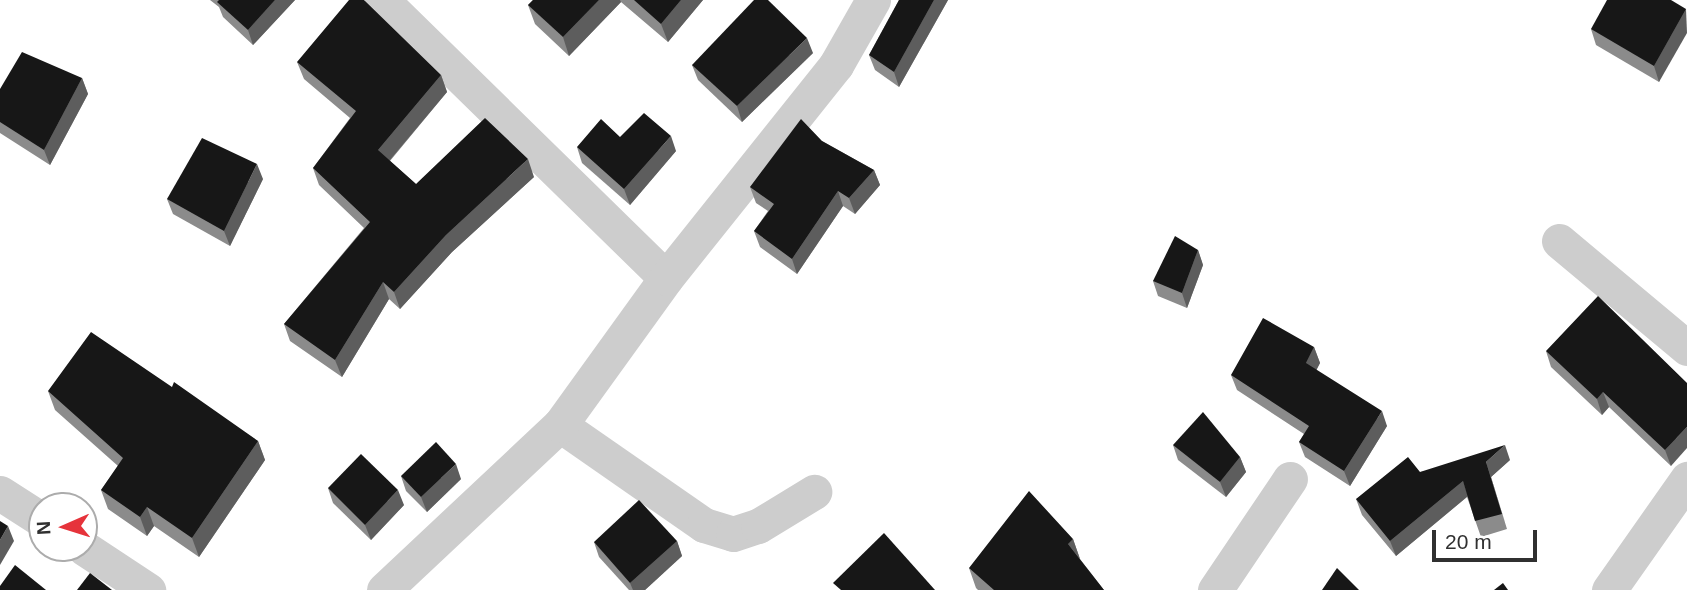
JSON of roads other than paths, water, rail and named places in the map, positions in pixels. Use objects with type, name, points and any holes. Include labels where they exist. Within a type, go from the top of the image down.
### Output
[{"type":"street","points":[[382,0],[666,278]]},
{"type":"street","points":[[384,590],[561,425],[666,278],[836,65],[873,0]]},
{"type":"street","points":[[1559,241],[1687,348]]},
{"type":"street","points":[[561,425],[704,525],[733,534],[758,526],[814,492]]},
{"type":"street","points":[[1215,590],[1290,479]]},
{"type":"street","points":[[1609,590],[1687,479]]},
{"type":"street","points":[[0,493],[28,511]]},
{"type":"street","points":[[98,557],[148,590]]}]
